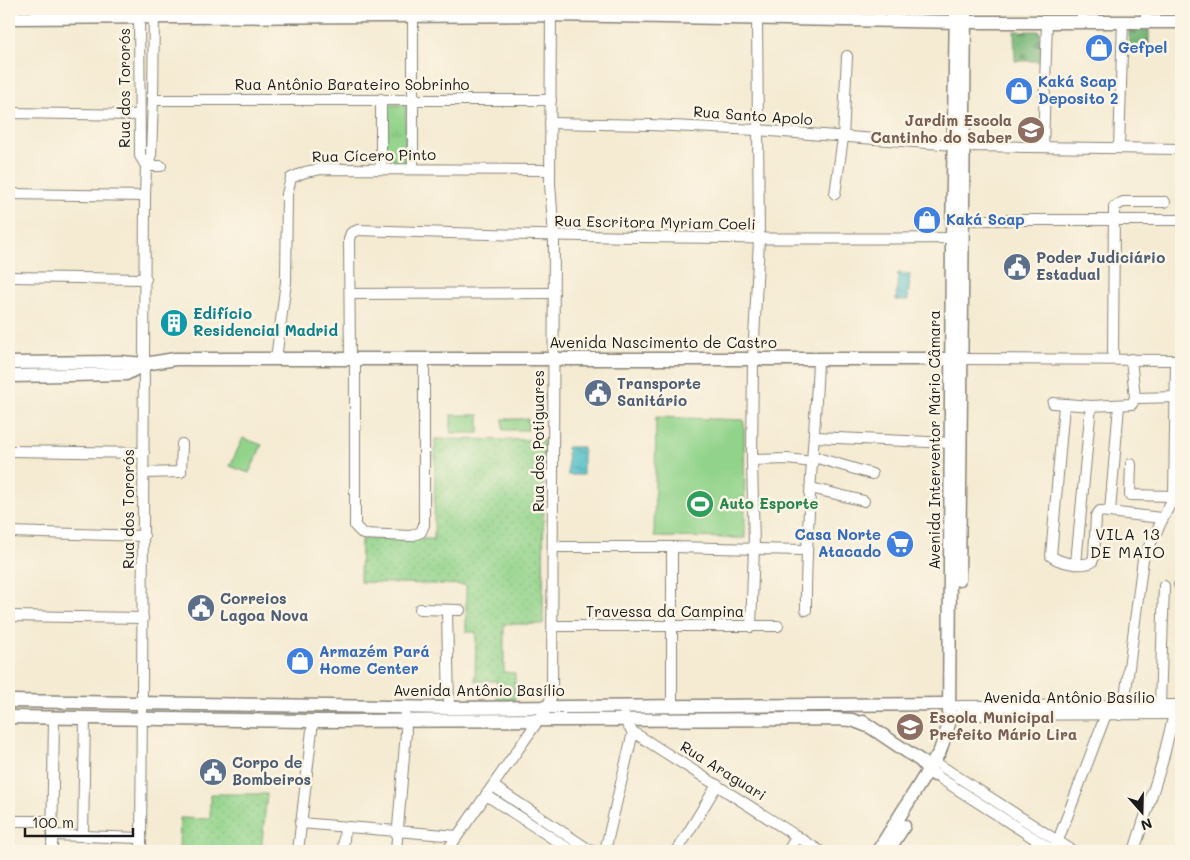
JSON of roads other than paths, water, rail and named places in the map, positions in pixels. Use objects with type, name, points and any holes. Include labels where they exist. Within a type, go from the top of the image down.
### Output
[{"type":"main road","name":"Avenida Interventor Mário Câmara","points":[[888,851],[932,767],[948,731],[955,709],[958,577],[956,359],[952,238],[958,146],[960,22],[956,9]]},
{"type":"main road","name":"Avenida Interventor Mário Câmara","points":[[960,22],[965,9]]},
{"type":"main road","points":[[9,18],[65,14],[139,13],[348,12],[413,16],[445,12],[632,12],[714,14],[757,19],[804,14],[879,15],[960,22],[1124,21],[1146,15],[1181,22]]},
{"type":"main road","name":"Avenida Interventor Mário Câmara","points":[[958,146],[962,220],[951,443],[958,577]]},
{"type":"main road","name":"Avenida Nascimento de Castro","points":[[9,363],[121,362],[145,364],[175,358],[424,359],[746,356],[818,360],[956,359]]},
{"type":"main road","points":[[37,364],[48,377]]},
{"type":"main road","name":"Avenida Nascimento de Castro","points":[[9,376],[48,377],[126,374],[145,364]]},
{"type":"main road","name":"Avenida Antônio Basílio","points":[[9,701],[142,702],[538,720],[624,714],[672,707],[842,705],[955,709]]},
{"type":"main road","points":[[842,705],[870,727],[932,767]]},
{"type":"main road","name":"Avenida Antônio Basílio","points":[[9,717],[313,721],[404,714],[448,708],[547,708],[624,714],[852,720],[870,727]]},
{"type":"main road","name":"Avenida Interventor Mário Câmara","points":[[878,851],[932,767]]},
{"type":"street","points":[[1082,9],[1082,22]]},
{"type":"street","name":"Rua dos Potiguares","points":[[447,851],[547,708],[552,694],[554,237],[550,170],[551,12]]},
{"type":"street","name":"Rua dos Tororós","points":[[139,13],[140,156],[146,166]]},
{"type":"street","name":"Rua dos Tororós","points":[[141,851],[146,279],[145,196],[146,166],[150,155],[154,87],[154,13]]},
{"type":"street","points":[[412,168],[414,100],[413,16]]},
{"type":"street","points":[[751,627],[754,548],[752,460],[746,356],[759,240],[757,19]]},
{"type":"street","points":[[1119,148],[1124,21]]},
{"type":"street","points":[[1043,147],[1047,22]]},
{"type":"street","points":[[834,194],[842,138],[846,56]]},
{"type":"street","points":[[139,87],[154,87]]},
{"type":"street","name":"Rua Antônio Barateiro Sobrinho","points":[[153,100],[550,100]]},
{"type":"street","points":[[381,100],[381,168]]},
{"type":"street","points":[[9,113],[139,115]]},
{"type":"street","name":"Rua Santo Apolo","points":[[550,123],[758,130],[958,146],[1181,150]]},
{"type":"street","points":[[146,166],[160,166]]},
{"type":"street","name":"Rua Cícero Pinto","points":[[276,359],[286,282],[286,194],[289,181],[297,175],[313,170],[381,168],[550,170]]},
{"type":"street","points":[[9,194],[145,196]]},
{"type":"street","points":[[1113,359],[1114,207],[1119,203],[1165,202]]},
{"type":"street","points":[[962,220],[1181,220]]},
{"type":"street","name":"Rua Escritora Myriam Coeli","points":[[350,294],[349,239],[351,234],[358,230],[554,237],[759,240],[952,238]]},
{"type":"street","points":[[9,277],[146,279]]},
{"type":"street","points":[[424,359],[423,529],[417,535],[411,536],[363,534],[357,530],[354,523],[353,359],[350,294],[554,293]]},
{"type":"street","name":"Avenida Nascimento de Castro","points":[[956,359],[1179,360]]},
{"type":"street","points":[[1053,403],[1091,406],[1123,406],[1132,404],[1135,398],[1131,359]]},
{"type":"street","points":[[806,610],[805,550],[814,459],[818,360]]},
{"type":"street","points":[[1122,710],[1140,571],[1147,548],[1172,500],[1178,415],[1179,360]]},
{"type":"street","points":[[1135,398],[1178,397]]},
{"type":"street","points":[[1064,405],[1051,554],[1056,560],[1076,563],[1092,562],[1096,522],[1100,511],[1161,518]]},
{"type":"street","points":[[1076,563],[1091,406]]},
{"type":"street","points":[[1110,511],[1123,406]]},
{"type":"street","points":[[815,437],[951,443]]},
{"type":"street","points":[[144,473],[178,474],[181,472],[182,444]]},
{"type":"street","points":[[9,451],[144,453]]},
{"type":"street","points":[[752,460],[814,459],[872,474]]},
{"type":"street","points":[[1131,464],[1130,495],[1172,500],[1181,504]]},
{"type":"street","points":[[811,488],[864,501]]},
{"type":"street","points":[[9,532],[144,536]]},
{"type":"street","points":[[553,548],[672,547],[805,550]]},
{"type":"street","points":[[672,547],[670,626],[672,707]]},
{"type":"street","points":[[1160,706],[1164,586]]},
{"type":"street","points":[[420,609],[460,610]]},
{"type":"street","points":[[447,610],[448,708]]},
{"type":"street","points":[[9,616],[143,618]]},
{"type":"street","name":"Travessa da Campina","points":[[553,626],[778,626]]},
{"type":"street","name":"Avenida Antônio Basílio","points":[[1122,710],[1181,705]]},
{"type":"street","name":"Avenida Antônio Basílio","points":[[955,709],[1122,710],[1177,714]]},
{"type":"street","points":[[1055,848],[1107,710]]},
{"type":"street","points":[[396,851],[404,714]]},
{"type":"street","name":"Rua Araguari","points":[[624,714],[633,732],[820,851]]},
{"type":"street","points":[[1134,851],[1177,714]]},
{"type":"street","points":[[52,851],[54,718]]},
{"type":"street","points":[[83,836],[85,718]]},
{"type":"street","points":[[298,851],[313,721]]},
{"type":"street","points":[[605,851],[633,732]]},
{"type":"street","points":[[932,767],[1028,828],[1055,848],[1070,850]]},
{"type":"street","points":[[493,786],[591,851]]},
{"type":"street","points":[[676,851],[717,786]]},
{"type":"street","points":[[486,795],[572,851]]},
{"type":"street","points":[[9,822],[52,821]]},
{"type":"street","points":[[300,824],[457,836]]},
{"type":"street","points":[[343,851],[345,827]]},
{"type":"street","points":[[52,835],[141,838]]},
{"type":"street","points":[[788,851],[797,836]]},
{"type":"water","points":[[898,273],[910,274],[908,300],[896,300]]},
{"type":"water","points":[[567,447],[583,447],[583,475],[568,475]]},
{"type":"place","name":"Gefpel","points":[[1099,48]]},
{"type":"place","name":"Kaká Scap Deposito 2","points":[[1019,91]]},
{"type":"place","name":"Jardim Escola Cantinho do Saber","points":[[1031,130]]},
{"type":"place","name":"Kaká Scap","points":[[927,220]]},
{"type":"place","name":"Poder Judiciário Estadual","points":[[1017,267]]},
{"type":"place","name":"Edifício Residencial Madrid","points":[[174,323]]},
{"type":"place","name":"Transporte Sanitário","points":[[598,393]]},
{"type":"place","name":"Auto Esporte","points":[[700,504]]},
{"type":"place","name":"Casa Norte Atacado","points":[[900,544]]},
{"type":"place","name":"Correios Lagoa Nova","points":[[201,608]]},
{"type":"place","name":"Armazém Pará Home Center","points":[[300,661]]},
{"type":"place","name":"Escola Municipal Prefeito Mário Lira","points":[[910,727]]},
{"type":"place","name":"Corpo de Bombeiros","points":[[213,772]]},
{"type":"district","name":"VILA 13 DE MAIO","points":[[1128,543]]}]
